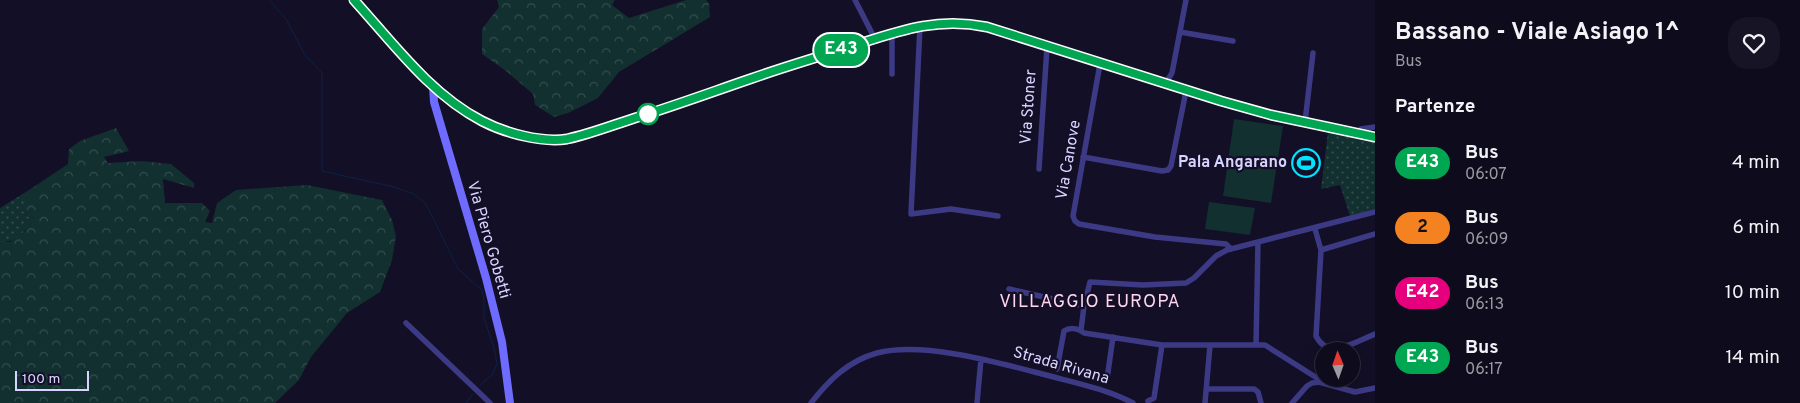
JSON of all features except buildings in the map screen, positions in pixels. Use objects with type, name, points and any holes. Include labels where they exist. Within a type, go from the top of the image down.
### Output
[{"type":"main road","points":[[354,0],[433,86],[483,122],[527,137],[566,139],[686,102],[752,78],[875,39],[920,26],[941,23],[987,27],[1236,106],[1375,137]]},
{"type":"main road","name":"Via Piero Gobetti","points":[[433,86],[433,98],[496,316],[502,342],[510,403]]},
{"type":"street","points":[[855,0],[875,39]]},
{"type":"street","points":[[1165,84],[1172,73],[1186,0]]},
{"type":"street","points":[[920,26],[911,214],[951,209],[998,216]]},
{"type":"street","points":[[1180,32],[1233,41]]},
{"type":"street","points":[[892,34],[892,74]]},
{"type":"street","name":"Via Stoner","points":[[1039,170],[1047,47]]},
{"type":"street","points":[[1305,122],[1313,53]]},
{"type":"street","name":"Via Canove","points":[[1100,64],[1073,216],[1077,223],[1149,236],[1226,244],[1231,249]]},
{"type":"street","points":[[1083,157],[1162,171],[1168,170],[1171,166],[1186,91]]},
{"type":"street","points":[[1358,133],[1361,129],[1375,127]]},
{"type":"street","points":[[1081,330],[1090,282],[1143,285],[1186,283],[1194,278],[1216,256],[1231,249],[1316,229],[1375,212]]},
{"type":"street","points":[[1316,229],[1321,250],[1316,336],[1318,341],[1325,346],[1337,349],[1375,334]]},
{"type":"street","points":[[1321,250],[1375,234]]},
{"type":"street","points":[[1256,345],[1258,242]]},
{"type":"street","points":[[1009,289],[1084,306]]},
{"type":"street","points":[[406,323],[490,403]]},
{"type":"street","points":[[1057,369],[1064,331],[1068,328],[1081,330],[1084,333],[1162,345],[1267,346],[1315,377]]},
{"type":"street","points":[[1107,379],[1113,337]]},
{"type":"street","points":[[1148,401],[1154,398],[1162,345]]},
{"type":"street","points":[[1205,403],[1210,345]]},
{"type":"street","name":"Strada Rivana","points":[[811,403],[828,382],[841,370],[876,354],[899,350],[948,353],[981,359],[1082,384],[1134,403]]},
{"type":"street","points":[[977,403],[981,359]]},
{"type":"street","points":[[1292,403],[1307,386],[1315,383]]},
{"type":"street","points":[[1341,388],[1355,392],[1375,388]]},
{"type":"street","points":[[1206,389],[1254,389],[1258,392],[1261,403]]},
{"type":"green space","points":[[497,0],[615,0],[612,5],[629,18],[686,0],[706,0],[709,3],[710,17],[619,72],[598,98],[568,113],[554,117],[535,105],[533,94],[482,54],[482,29],[499,7]]},
{"type":"green space","points":[[1234,119],[1283,126],[1271,203],[1223,196]]},
{"type":"green space","points":[[116,128],[129,151],[104,157],[108,163],[141,161],[171,164],[194,183],[194,188],[163,179],[165,203],[202,203],[210,211],[205,222],[212,223],[217,203],[236,190],[307,185],[382,200],[392,220],[396,236],[392,260],[380,292],[347,313],[311,357],[299,380],[275,403],[0,403],[0,242],[10,242],[26,230],[24,227],[27,222],[35,221],[35,218],[27,216],[26,192],[68,164],[69,149],[80,141]]},
{"type":"green space","points":[[1328,132],[1375,142],[1375,209],[1350,216],[1340,185],[1321,189]]},
{"type":"green space","points":[[26,192],[27,216],[35,218],[35,221],[29,223],[18,237],[0,242],[0,208]]},
{"type":"green space","points":[[1209,202],[1255,208],[1250,235],[1205,229]]},
{"type":"waterway","points":[[269,0],[286,19],[305,55],[322,73],[322,171],[394,187],[414,194],[426,204],[458,269],[482,290],[484,318],[497,364],[492,375],[480,385]]},
{"type":"waterway","points":[[466,403],[473,394]]},
{"type":"bus line","name":"E43","points":[[354,0],[413,66],[443,94],[483,122],[527,137],[566,139],[686,102],[752,78],[875,39],[920,26],[950,23],[987,27],[1228,103],[1271,115],[1375,137]]},
{"type":"place","name":"Pala Angarano","points":[[1306,163]]},
{"type":"district","name":"VILLAGGIO EUROPA","points":[[1090,302]]}]
